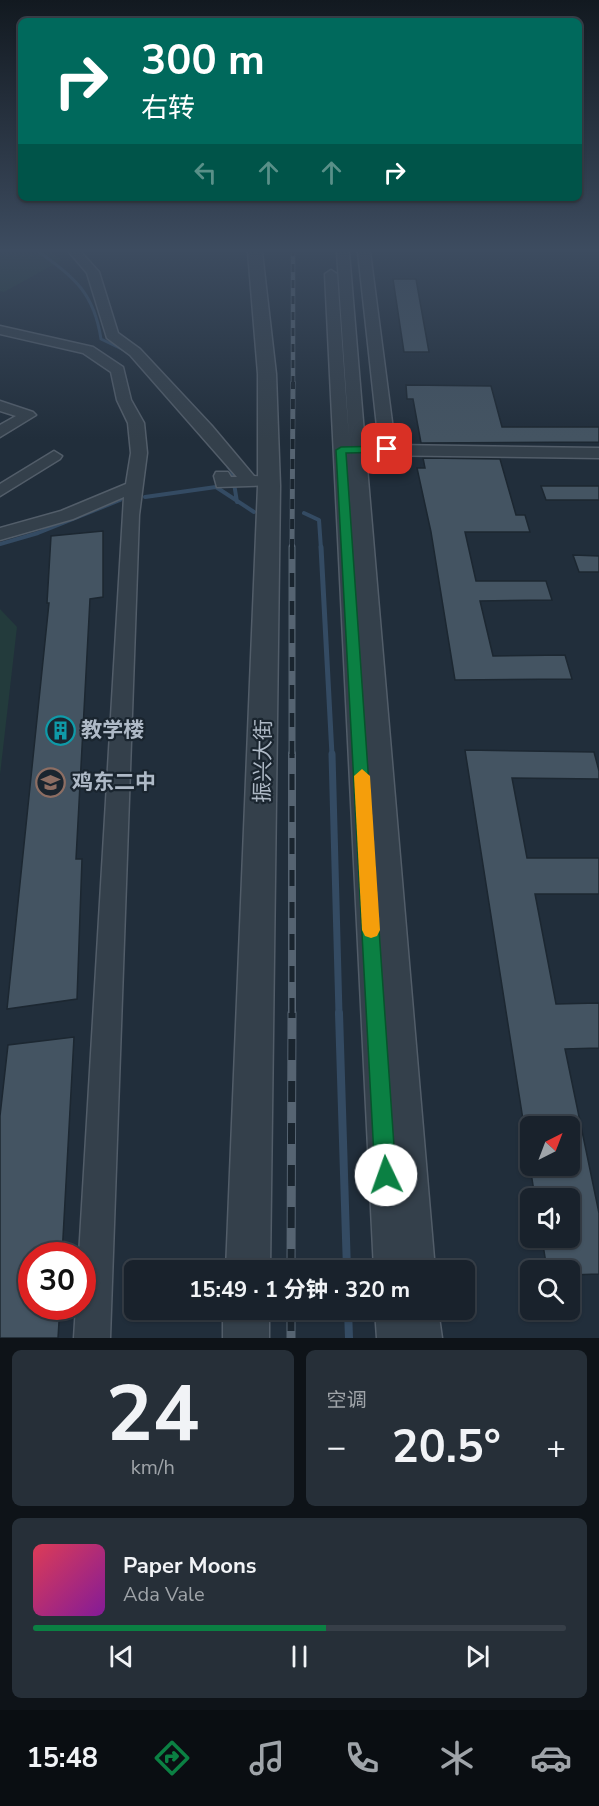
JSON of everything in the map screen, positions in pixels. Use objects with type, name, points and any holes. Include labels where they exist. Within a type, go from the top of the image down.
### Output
[{"type":"street","points":[[106,314],[112,336],[135,352],[206,429],[259,481]]},
{"type":"street","name":"振兴大街","points":[[248,1260],[262,813],[259,481],[267,374],[261,314]]},
{"type":"street","points":[[333,314],[390,1260]]},
{"type":"street","points":[[348,314],[417,1260]]},
{"type":"street","points":[[371,314],[387,449]]},
{"type":"street","points":[[3,333],[88,350],[118,370],[124,400],[136,423],[139,453],[130,515],[92,1338]]},
{"type":"street","points":[[88,350],[118,340]]},
{"type":"street","points":[[0,406],[28,415],[0,432]]},
{"type":"street","points":[[341,450],[599,453]]},
{"type":"street","points":[[0,491],[54,456]]},
{"type":"street","points":[[222,476],[223,483],[259,481]]},
{"type":"street","points":[[0,534],[67,515],[134,487]]},
{"type":"street","points":[[246,1320],[246,1338]]},
{"type":"street","points":[[394,1320],[395,1338]]},
{"type":"street","points":[[421,1320],[424,1338]]},
{"type":"green space","points":[[0,609],[17,627],[0,775]]},
{"type":"building","points":[[398,314],[422,314],[429,352],[404,352]]},
{"type":"building","points":[[406,385],[491,386],[502,427],[599,427],[599,442],[421,443],[413,399],[407,399]]},
{"type":"building","points":[[423,458],[500,459],[516,515],[525,515],[530,532],[465,532],[476,581],[546,581],[552,600],[480,601],[493,656],[565,655],[572,679],[455,680],[431,532],[417,468],[425,468]]},
{"type":"building","points":[[541,486],[599,486],[599,500],[546,500]]},
{"type":"building","points":[[103,531],[103,597],[90,599],[76,859],[82,859],[77,999],[7,1009],[49,603],[47,603],[51,536]]},
{"type":"building","points":[[573,555],[599,556],[599,572],[579,572]]},
{"type":"building","points":[[465,750],[594,752],[599,779],[512,778],[527,858],[599,858],[599,894],[535,894],[556,1004],[599,1003],[599,1048],[565,1049],[579,1116],[522,1116]]},
{"type":"building","points":[[74,1037],[63,1242],[18,1242],[18,1320],[59,1320],[58,1338],[0,1338],[0,1116],[8,1045]]},
{"type":"building","points":[[580,1121],[599,1213],[599,1274],[580,1275],[580,1260],[545,1260],[544,1248],[580,1248],[580,1188],[533,1188],[532,1176],[580,1176]]},
{"type":"waterway","points":[[95,314],[101,339],[128,352]]},
{"type":"waterway","points":[[228,466],[232,471],[237,501]]},
{"type":"waterway","points":[[145,497],[216,487],[237,501]]},
{"type":"waterway","points":[[0,544],[38,533],[120,500]]},
{"type":"waterway","points":[[237,501],[254,512]]},
{"type":"waterway","points":[[304,513],[319,520],[321,549]]},
{"type":"waterway","points":[[321,547],[332,755]]},
{"type":"waterway","points":[[332,754],[339,1014]]},
{"type":"waterway","points":[[339,1013],[347,1260]]},
{"type":"waterway","points":[[348,1320],[349,1338]]},
{"type":"railway","points":[[293,314],[293,382]]},
{"type":"railway","points":[[292,549],[293,382]]},
{"type":"railway","points":[[292,549],[292,1013]]},
{"type":"railway","points":[[291,1260],[292,1013]]},
{"type":"railway","points":[[291,1320],[291,1338]]},
{"type":"slow traffic","points":[[362,776],[371,930]]},
{"type":"place","name":"教学楼","points":[[60,730]]},
{"type":"place","name":"鸡东二中","points":[[51,782]]},
{"type":"route","points":[[386,1175],[341,450],[387,449]]}]
